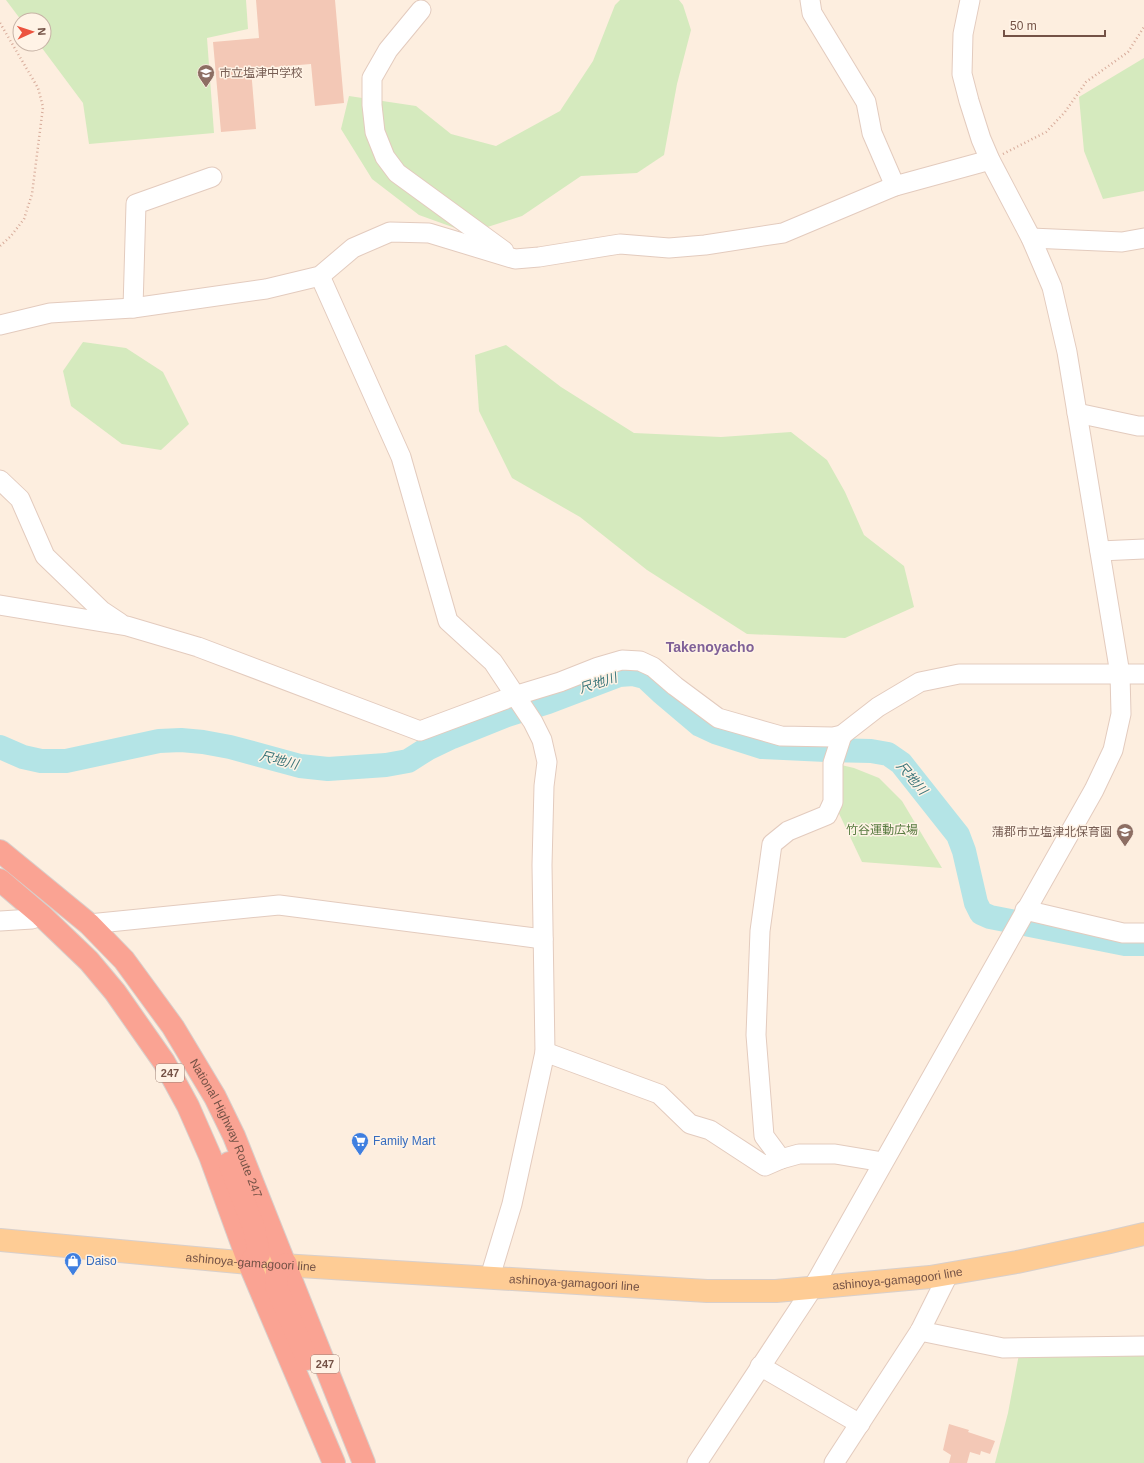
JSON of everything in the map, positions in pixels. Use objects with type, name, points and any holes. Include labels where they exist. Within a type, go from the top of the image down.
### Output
[{"type":"highway","name":"National Highway Route 247","points":[[0,851],[89,924],[124,960],[173,1027],[190,1055],[215,1098],[234,1136],[364,1463]]},
{"type":"highway","name":"National Highway Route 247","points":[[0,880],[41,915],[89,961],[115,992],[164,1062],[188,1106],[210,1156],[249,1262],[333,1461]]},
{"type":"highway","name":"247","points":[[200,1073],[208,1107],[254,1228],[258,1254],[249,1262]]},
{"type":"highway","name":"247","points":[[286,1264],[277,1271],[276,1286],[306,1357],[322,1400],[333,1443],[333,1461]]},
{"type":"main road","name":"ashinoya-gamagoori line","points":[[0,1240],[249,1262],[490,1278],[707,1291],[776,1291],[812,1289],[948,1275],[1017,1262],[1144,1234]]},
{"type":"street","points":[[810,0],[812,14],[866,102],[872,133],[895,186]]},
{"type":"street","points":[[698,1463],[760,1366],[812,1289],[1094,790],[1112,750],[1120,714],[1120,674],[1067,352],[1052,288],[1031,238],[990,160],[968,101],[962,74],[963,34],[970,0]]},
{"type":"street","points":[[421,10],[388,50],[372,78],[372,105],[375,132],[385,157],[397,173],[515,259]]},
{"type":"street","points":[[0,325],[50,313],[133,308],[266,289],[320,276],[353,248],[390,232],[429,233],[515,259],[539,257],[620,244],[669,248],[705,245],[784,233],[895,186],[990,160]]},
{"type":"street","points":[[133,308],[136,204],[212,177]]},
{"type":"street","points":[[1031,238],[1122,242],[1144,238]]},
{"type":"street","points":[[320,276],[401,457],[448,621],[493,662],[528,715],[542,740],[547,762],[544,786],[542,865],[544,1052],[512,1204],[490,1278]]},
{"type":"street","points":[[1077,413],[1144,426]]},
{"type":"street","points":[[0,480],[20,499],[45,556],[102,611],[127,626]]},
{"type":"street","points":[[1100,551],[1144,549]]},
{"type":"street","points":[[0,605],[127,626],[198,647],[420,731],[516,698],[598,667],[622,660],[640,662],[653,667],[675,686],[718,718],[781,736],[832,737],[839,744]]},
{"type":"street","points":[[781,1159],[764,1136],[756,1036],[760,931],[772,844],[788,831],[827,815],[833,802],[833,763],[839,744],[878,706],[920,682],[959,674],[1144,674]]},
{"type":"street","points":[[89,924],[279,905],[543,939]]},
{"type":"street","points":[[1024,912],[1123,933],[1144,933]]},
{"type":"street","points":[[0,921],[32,919],[41,915]]},
{"type":"street","points":[[544,1052],[660,1094],[690,1124],[710,1130],[765,1166],[781,1159],[799,1154],[835,1154],[883,1162]]},
{"type":"street","points":[[834,1463],[920,1331],[948,1275]]},
{"type":"street","points":[[920,1331],[1003,1348],[1144,1346]]},
{"type":"street","points":[[760,1366],[860,1424]]},
{"type":"path","points":[[0,23],[38,88],[43,107],[32,194],[24,219],[11,236],[0,246]]},
{"type":"path","points":[[990,160],[1046,132],[1065,112],[1086,82],[1128,52],[1144,27]]},
{"type":"green space","points":[[6,0],[246,0],[248,29],[207,38],[214,133],[89,144],[83,103],[45,52],[52,52],[52,12],[15,12]]},
{"type":"green space","points":[[620,0],[679,0],[683,5],[691,30],[677,84],[664,155],[637,173],[581,176],[522,216],[469,233],[419,215],[372,179],[341,129],[349,96],[416,106],[451,134],[496,146],[560,111],[593,61],[615,5]]},
{"type":"green space","points":[[1144,58],[1144,191],[1103,199],[1084,151],[1079,97]]},
{"type":"green space","points":[[83,342],[126,348],[163,372],[189,424],[161,450],[122,444],[71,406],[63,371]]},
{"type":"green space","points":[[506,345],[561,387],[634,433],[721,437],[791,432],[827,460],[845,492],[864,535],[904,566],[914,607],[845,638],[747,634],[647,570],[580,517],[512,478],[479,411],[475,355]]},
{"type":"green space","name":"竹谷運動広場","points":[[837,764],[854,768],[879,778],[902,801],[942,868],[862,862],[835,805]]},
{"type":"green space","points":[[1022,1338],[1144,1354],[1144,1463],[995,1463],[1008,1413]]},
{"type":"building","points":[[256,0],[335,0],[344,103],[315,106],[311,64],[251,69],[256,129],[221,132],[213,42],[259,38]]},
{"type":"building","points":[[949,1424],[969,1430],[968,1432],[995,1441],[990,1454],[981,1451],[980,1455],[970,1452],[967,1463],[949,1463],[951,1455],[943,1450]]},
{"type":"waterway","name":"尺地川","points":[[0,747],[23,757],[41,761],[66,761],[159,741],[181,740],[230,747],[300,766],[328,769],[386,765],[408,761],[427,749],[452,737],[507,715],[548,702],[619,675],[633,674],[645,677],[700,725],[715,732],[762,747],[871,751],[888,754],[901,763],[958,835],[964,851],[976,903],[981,913],[990,917],[1125,944],[1144,944]]},
{"type":"place","name":"市立塩津中学校","points":[[206,88]]},
{"type":"place","name":"蒲郡市立塩津北保育園","points":[[1125,847]]},
{"type":"place","name":"Family Mart","points":[[360,1156]]},
{"type":"place","name":"Daiso","points":[[73,1276]]},
{"type":"district","name":"Takenoyacho","points":[[710,647]]}]
